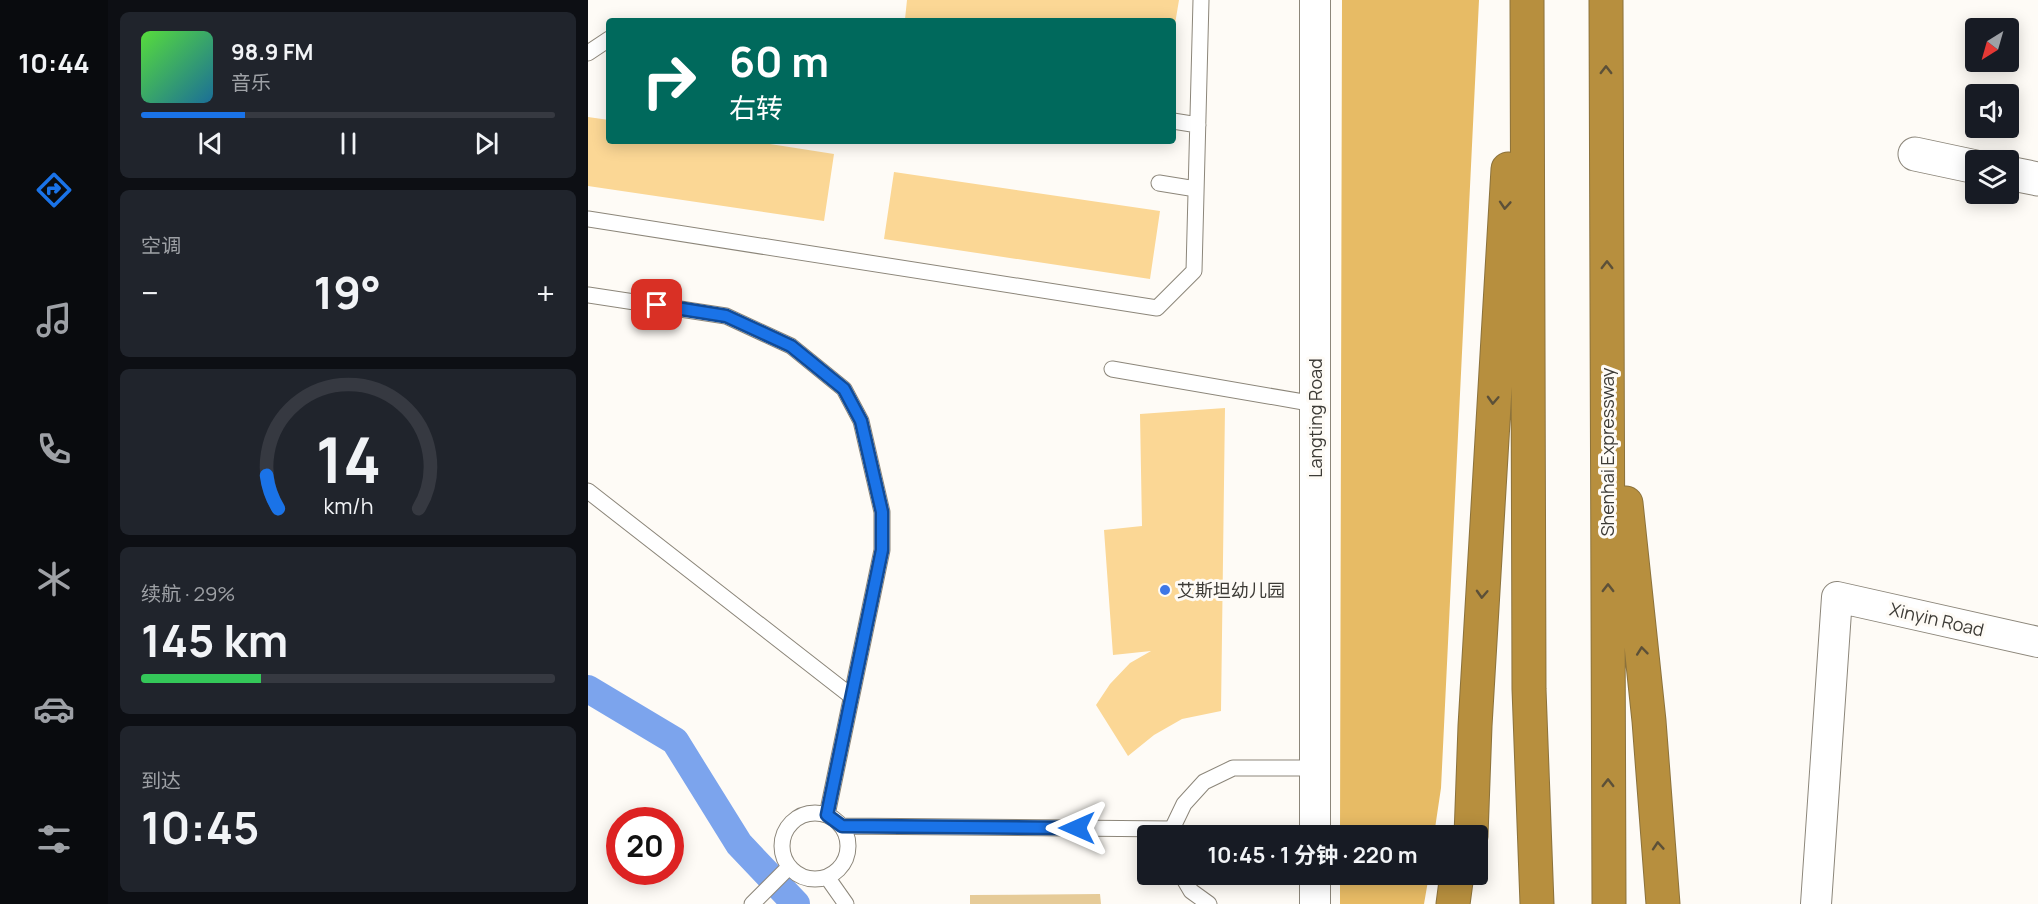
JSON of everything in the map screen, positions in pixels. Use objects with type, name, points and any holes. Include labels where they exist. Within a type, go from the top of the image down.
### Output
[{"type":"highway","points":[[1471,825],[1500,288],[1519,0]]},
{"type":"highway","points":[[1527,0],[1529,677],[1538,904]]},
{"type":"highway","points":[[1542,0],[1544,904]]},
{"type":"highway","name":"Shenhai Expressway","points":[[1606,0],[1609,904]]},
{"type":"highway","points":[[1607,324],[1649,721],[1663,904]]},
{"type":"highway","points":[[1463,825],[1475,726]]},
{"type":"highway","points":[[1453,904],[1456,885]]},
{"type":"highway","points":[[1469,904],[1470,885]]},
{"type":"street","name":"Langting Road","points":[[1315,825],[1316,0]]},
{"type":"street","points":[[1915,154],[1965,165]]},
{"type":"street","points":[[2019,175],[2038,179]]},
{"type":"street","name":"Xinyin Road","points":[[1816,904],[1837,597],[2038,642]]},
{"type":"street","points":[[1315,885],[1315,904]]},
{"type":"lane","points":[[588,219],[1158,308],[1194,271],[1202,0]]},
{"type":"lane","points":[[588,53],[606,41]]},
{"type":"lane","points":[[1176,121],[1198,125]]},
{"type":"lane","points":[[1159,183],[1196,189]]},
{"type":"lane","points":[[588,295],[726,316],[791,346],[844,389],[861,421],[882,512],[882,550],[827,815]]},
{"type":"lane","points":[[1112,369],[1315,404]]},
{"type":"lane","points":[[588,491],[851,696]]},
{"type":"lane","points":[[1175,825],[1184,804],[1204,782],[1233,768],[1315,768]]},
{"type":"lane","points":[[842,826],[848,845],[847,855],[836,872],[827,877],[806,878],[789,867],[783,858],[782,836],[787,826],[795,818],[816,812],[827,815],[842,826],[1137,831]]},
{"type":"lane","points":[[752,904],[789,867]]},
{"type":"lane","points":[[827,877],[846,904]]},
{"type":"lane","points":[[1187,885],[1191,891],[1209,904]]},
{"type":"shaded area","points":[[1342,0],[1479,0],[1441,788],[1435,825],[1340,825]]},
{"type":"shaded area","points":[[1340,885],[1427,885],[1424,904],[1340,904]]},
{"type":"shaded area","points":[[1100,894],[1101,904],[970,904],[970,895]]},
{"type":"building","points":[[907,0],[1179,0],[1176,18],[905,18]]},
{"type":"building","points":[[588,117],[606,120],[606,144],[769,144],[834,154],[824,221],[588,186]]},
{"type":"building","points":[[894,172],[1160,211],[1150,279],[884,239]]},
{"type":"building","name":"艾斯坦幼儿园","points":[[1225,408],[1221,711],[1182,719],[1154,735],[1128,756],[1096,705],[1110,684],[1130,663],[1151,651],[1113,655],[1104,530],[1142,526],[1140,414]]},
{"type":"waterway","points":[[588,689],[675,741],[739,844],[796,904]]},
{"type":"place","name":"艾斯坦幼儿园","points":[[1165,590]]},
{"type":"route","points":[[657,305],[726,316],[791,346],[844,389],[861,421],[882,512],[882,550],[827,815],[842,826],[1077,828]]}]
